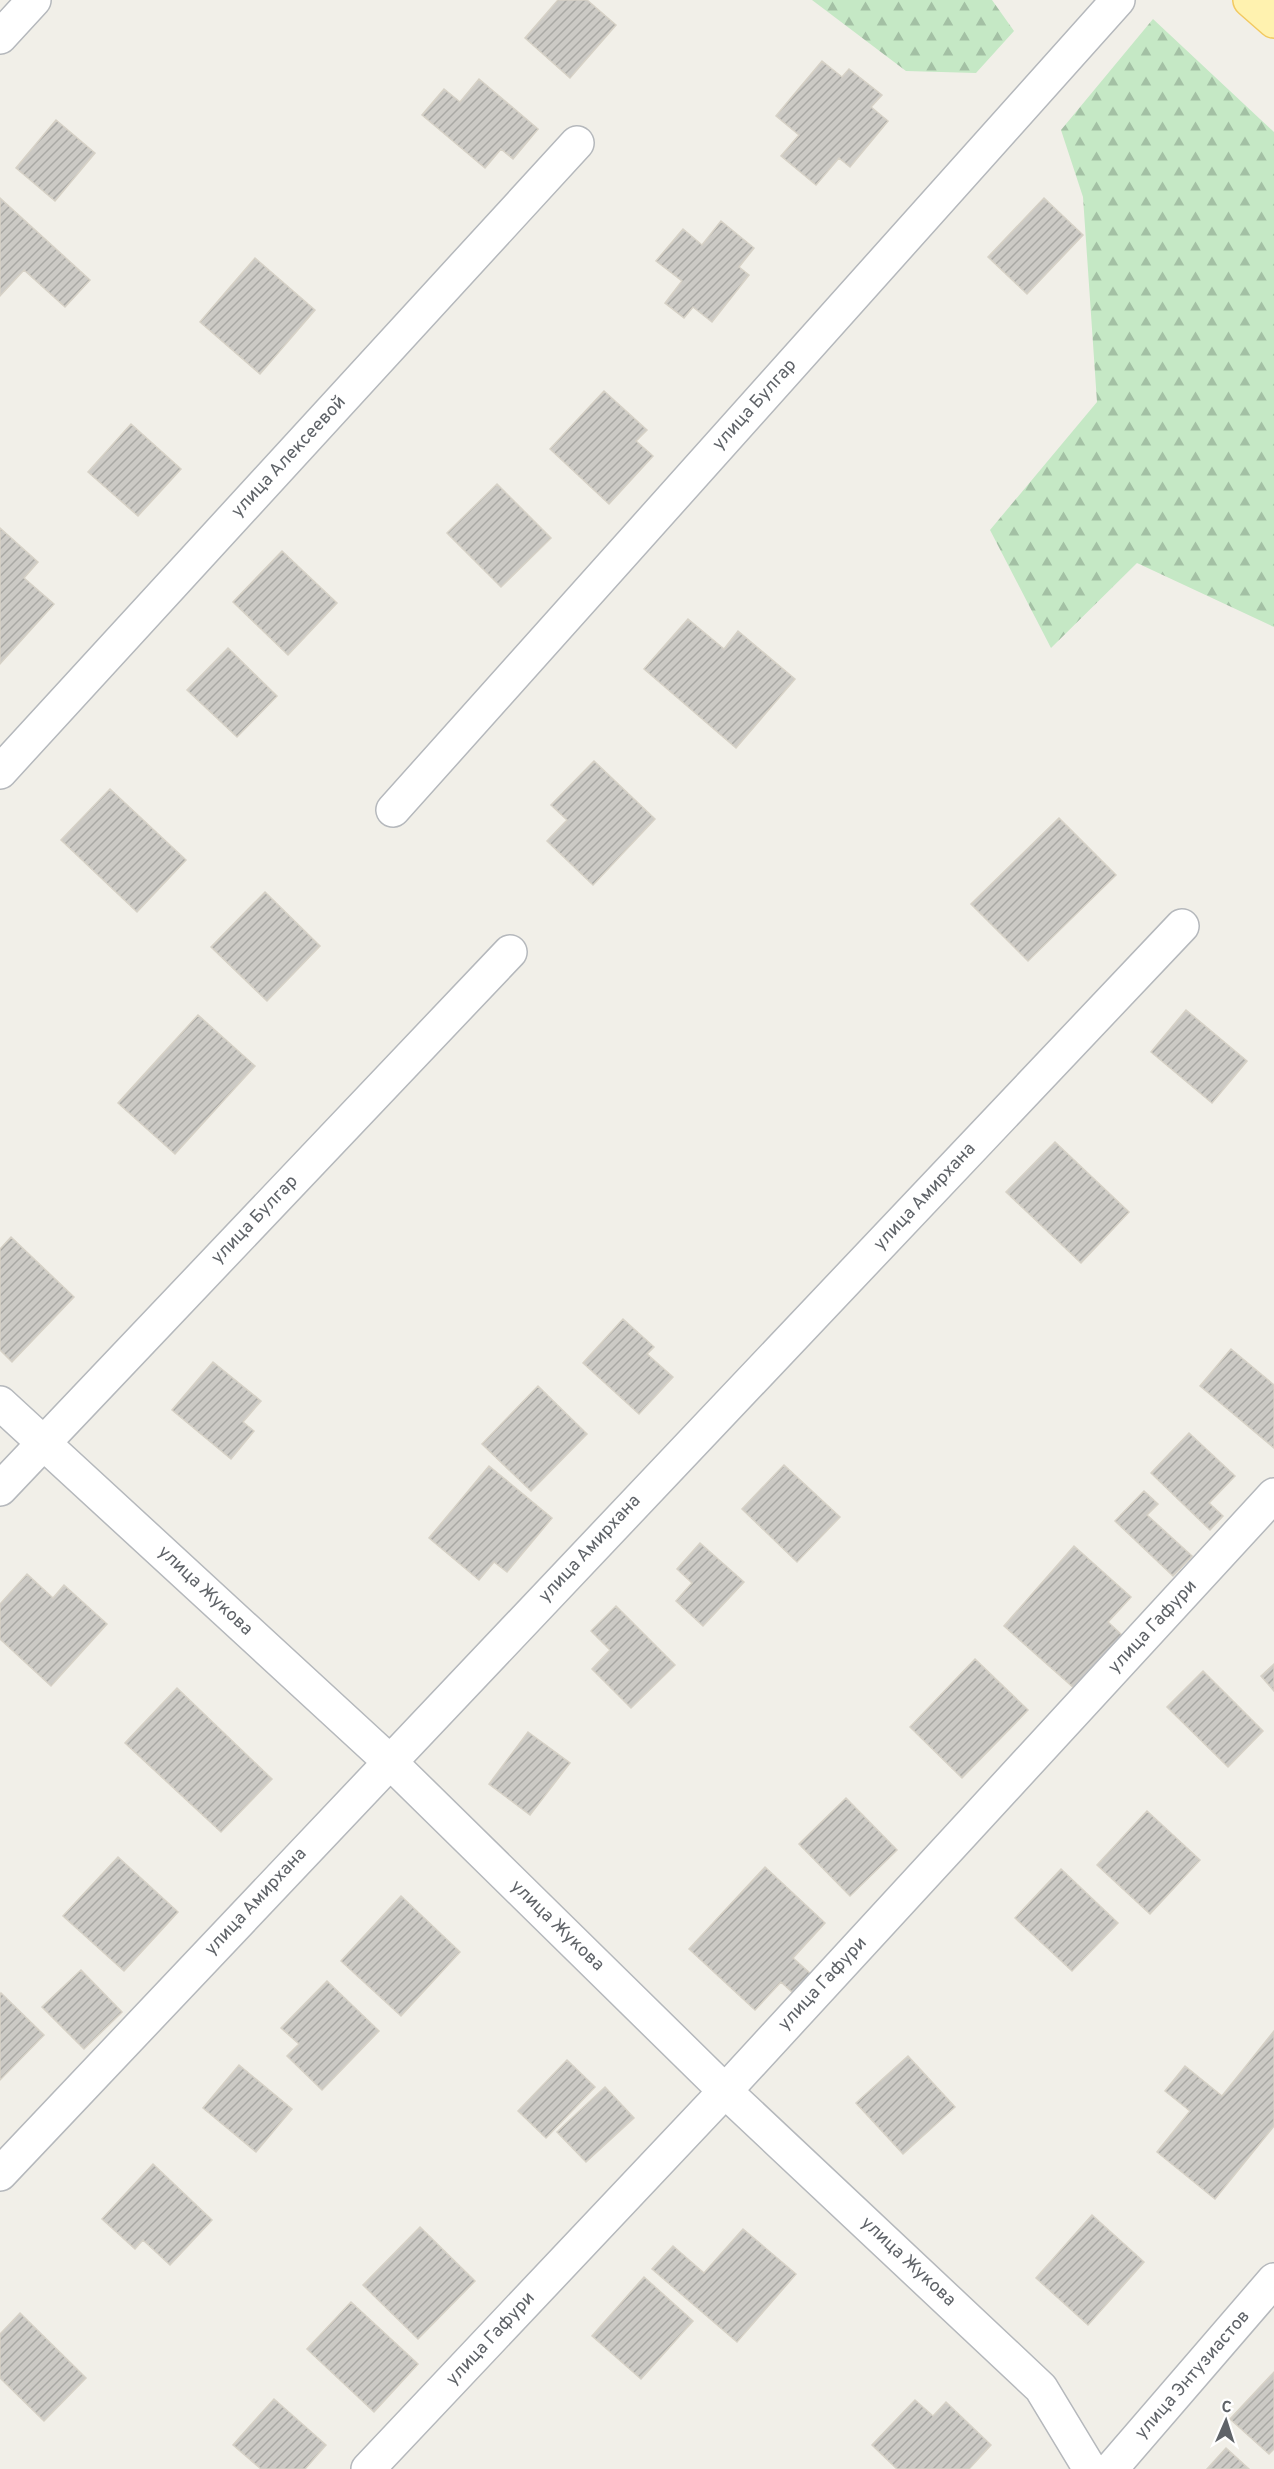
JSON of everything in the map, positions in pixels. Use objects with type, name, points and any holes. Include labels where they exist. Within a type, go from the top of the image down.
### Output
[{"type":"main road","points":[[1250,0],[1274,21]]},
{"type":"street","points":[[0,36],[34,0]]},
{"type":"street","name":"улица Булгар","points":[[393,810],[1118,0]]},
{"type":"street","name":"улица Алексеевой","points":[[0,772],[578,143]]},
{"type":"street","name":"улица Амирхана","points":[[0,2174],[1182,926]]},
{"type":"street","name":"улица Булгар","points":[[0,1489],[510,952]]},
{"type":"street","name":"улица Жукова","points":[[0,1403],[389,1761],[725,2091],[1041,2388],[1090,2469]]},
{"type":"street","name":"улица Гафури","points":[[368,2469],[725,2091],[1274,1495]]},
{"type":"street","name":"улица Энтузиастов","points":[[1111,2469],[1274,2280]]},
{"type":"green space","points":[[812,0],[992,0],[1014,31],[976,73],[906,71]]},
{"type":"green space","points":[[1153,19],[1274,132],[1274,627],[1137,563],[1051,648],[990,530],[1097,402],[1083,197],[1061,130]]},
{"type":"building","points":[[558,0],[587,0],[616,25],[570,78],[525,38]]},
{"type":"building","points":[[822,61],[842,77],[849,69],[882,95],[871,107],[888,121],[850,167],[839,158],[816,185],[781,156],[799,135],[776,116]]},
{"type":"building","points":[[479,79],[538,129],[513,159],[501,149],[485,168],[422,115],[444,89],[460,102]]},
{"type":"building","points":[[56,120],[95,153],[55,201],[16,168]]},
{"type":"building","points":[[0,198],[90,280],[65,307],[24,270],[0,296]]},
{"type":"building","points":[[1044,198],[1083,235],[1027,294],[988,257]]},
{"type":"building","points":[[721,221],[754,248],[739,267],[749,275],[712,322],[693,307],[684,318],[665,303],[682,281],[656,261],[683,229],[702,245]]},
{"type":"building","points":[[255,258],[315,310],[260,374],[200,322]]},
{"type":"building","points":[[604,391],[647,430],[636,441],[653,456],[609,504],[550,449]]},
{"type":"building","points":[[131,424],[181,469],[138,516],[88,472]]},
{"type":"building","points":[[497,484],[551,538],[501,587],[447,533]]},
{"type":"building","points":[[0,528],[38,562],[24,578],[54,604],[0,664]]},
{"type":"building","points":[[282,551],[337,603],[288,655],[233,602]]},
{"type":"building","points":[[688,619],[724,649],[738,631],[795,679],[736,748],[644,669]]},
{"type":"building","points":[[228,648],[277,696],[237,737],[187,690]]},
{"type":"building","points":[[594,761],[655,819],[593,885],[547,841],[567,820],[551,805]]},
{"type":"building","points":[[110,789],[186,860],[137,912],[61,840]]},
{"type":"building","points":[[1059,818],[1116,875],[1028,961],[971,904]]},
{"type":"building","points":[[265,892],[320,946],[267,1001],[211,947]]},
{"type":"building","points":[[1186,1010],[1247,1061],[1212,1103],[1151,1052]]},
{"type":"building","points":[[198,1015],[255,1066],[175,1154],[118,1103]]},
{"type":"building","points":[[1055,1142],[1129,1212],[1081,1263],[1006,1192]]},
{"type":"building","points":[[11,1237],[74,1297],[12,1362],[0,1350],[0,1249]]},
{"type":"building","points":[[623,1319],[654,1347],[647,1354],[673,1377],[639,1414],[583,1363]]},
{"type":"building","points":[[1231,1349],[1274,1385],[1274,1448],[1200,1386]]},
{"type":"building","points":[[213,1362],[261,1401],[243,1422],[254,1431],[231,1459],[172,1410]]},
{"type":"building","points":[[538,1386],[587,1434],[531,1491],[482,1444]]},
{"type":"building","points":[[1189,1433],[1235,1476],[1209,1503],[1223,1516],[1210,1530],[1151,1473]]},
{"type":"building","points":[[784,1465],[840,1517],[797,1562],[742,1509]]},
{"type":"building","points":[[489,1466],[552,1518],[507,1572],[494,1562],[479,1580],[429,1538]]},
{"type":"building","points":[[1144,1491],[1158,1504],[1147,1515],[1192,1556],[1173,1576],[1115,1521]]},
{"type":"building","points":[[700,1543],[744,1582],[703,1626],[676,1601],[692,1583],[677,1569]]},
{"type":"building","points":[[1074,1546],[1131,1597],[1108,1622],[1123,1636],[1075,1689],[1004,1626]]},
{"type":"building","points":[[27,1574],[53,1598],[64,1585],[107,1624],[51,1686],[0,1639],[0,1604]]},
{"type":"building","points":[[616,1606],[675,1665],[631,1708],[592,1669],[610,1650],[591,1631]]},
{"type":"building","points":[[975,1659],[1028,1710],[962,1778],[910,1727]]},
{"type":"building","points":[[1274,1664],[1274,1691],[1261,1676]]},
{"type":"building","points":[[1203,1671],[1263,1731],[1228,1767],[1167,1707]]},
{"type":"building","points":[[177,1688],[272,1779],[221,1832],[125,1743]]},
{"type":"building","points":[[528,1732],[570,1763],[530,1815],[489,1784]]},
{"type":"building","points":[[846,1798],[897,1850],[850,1896],[799,1844]]},
{"type":"building","points":[[1147,1811],[1200,1860],[1150,1914],[1097,1865]]},
{"type":"building","points":[[118,1857],[178,1912],[124,1971],[63,1916]]},
{"type":"building","points":[[765,1867],[825,1923],[793,1958],[811,1974],[793,1993],[781,1982],[755,2010],[689,1949]]},
{"type":"building","points":[[1061,1869],[1118,1923],[1072,1971],[1015,1918]]},
{"type":"building","points":[[401,1896],[460,1952],[401,2016],[341,1961]]},
{"type":"building","points":[[81,1970],[122,2012],[84,2049],[42,2007]]},
{"type":"building","points":[[327,1981],[379,2031],[322,2090],[287,2056],[299,2044],[281,2028]]},
{"type":"building","points":[[1,1993],[44,2035],[0,2080],[0,1995]]},
{"type":"building","points":[[1274,2031],[1274,2126],[1215,2199],[1157,2152],[1190,2111],[1165,2091],[1185,2066],[1222,2096]]},
{"type":"building","points":[[908,2056],[955,2107],[903,2154],[856,2103]]},
{"type":"building","points":[[567,2060],[595,2087],[546,2138],[518,2111]]},
{"type":"building","points":[[239,2065],[292,2109],[256,2152],[203,2108]]},
{"type":"building","points":[[605,2087],[634,2118],[586,2162],[557,2132]]},
{"type":"building","points":[[153,2164],[212,2220],[170,2265],[143,2240],[135,2249],[102,2219]]},
{"type":"building","points":[[1092,2215],[1144,2262],[1088,2325],[1036,2278]]},
{"type":"building","points":[[420,2227],[475,2281],[418,2339],[363,2285]]},
{"type":"building","points":[[743,2229],[796,2274],[737,2342],[652,2269],[673,2246],[704,2273]]},
{"type":"building","points":[[644,2277],[693,2321],[641,2379],[592,2336]]},
{"type":"building","points":[[351,2302],[418,2364],[374,2412],[307,2349]]},
{"type":"building","points":[[20,2313],[86,2378],[44,2421],[0,2378],[0,2334]]},
{"type":"building","points":[[1274,2372],[1274,2449],[1269,2454],[1230,2419]]},
{"type":"building","points":[[274,2399],[326,2445],[305,2469],[261,2469],[233,2445]]},
{"type":"building","points":[[915,2400],[933,2416],[946,2402],[991,2445],[969,2469],[897,2469],[872,2445]]},
{"type":"building","points":[[1226,2448],[1249,2469],[1207,2469]]}]
